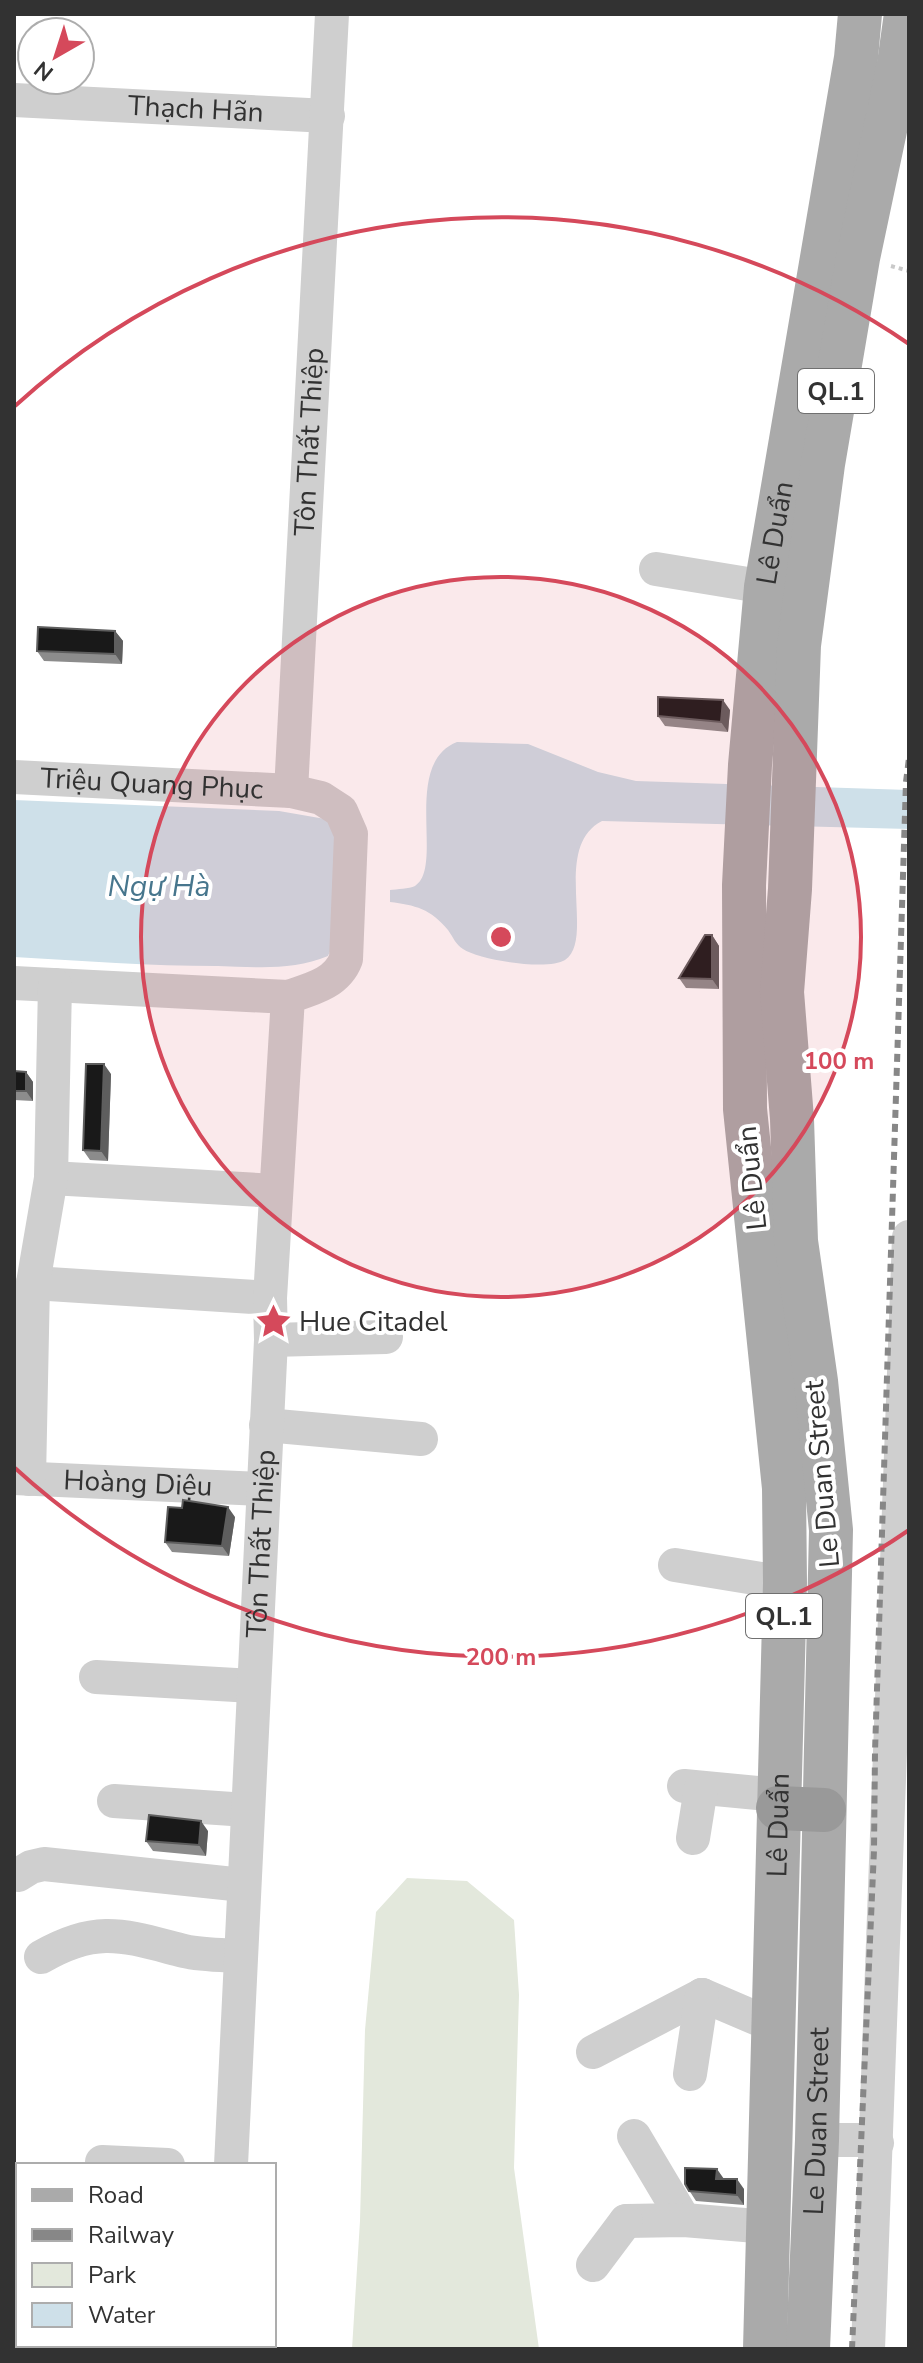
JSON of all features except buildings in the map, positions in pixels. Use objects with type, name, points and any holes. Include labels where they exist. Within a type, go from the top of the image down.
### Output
[{"type":"highway","points":[[778,1802],[824,1810]]},
{"type":"main road","name":"Lê Duẩn","points":[[765,2349],[785,1583],[784,1488],[745,1109],[744,885],[750,765],[766,587],[856,58],[860,14]]},
{"type":"main road","name":"Lê Duẩn","points":[[790,889],[799,645],[823,464],[858,258],[899,64],[906,14]]},
{"type":"main road","points":[[856,58],[899,64]]},
{"type":"main road","name":"Le Duan Street","points":[[790,889],[782,992],[792,1119],[796,1241],[816,1381],[831,1530],[817,2140],[808,2349]]},
{"type":"street","name":"Tôn Thất Thiệp","points":[[291,791],[332,14]]},
{"type":"street","name":"Thạch Hãn","points":[[14,100],[328,116]]},
{"type":"street","points":[[656,569],[766,587]]},
{"type":"street","name":"Triệu Quang Phục","points":[[14,777],[291,791]]},
{"type":"street","points":[[14,983],[288,997],[340,974],[346,959],[351,834],[341,811],[321,798],[291,791]]},
{"type":"street","points":[[22,1478],[33,1283],[51,1178],[55,985]]},
{"type":"street","name":"Tôn Thất Thiệp","points":[[231,2163],[271,1340],[270,1298],[288,997]]},
{"type":"street","points":[[51,1178],[276,1191]]},
{"type":"street","points":[[868,2349],[877,2143],[895,1980],[909,1237]]},
{"type":"street","points":[[33,1283],[270,1298]]},
{"type":"street","points":[[271,1340],[386,1337]]},
{"type":"street","points":[[266,1425],[421,1439]]},
{"type":"street","name":"Hoàng Diệu","points":[[22,1478],[262,1489]]},
{"type":"street","points":[[675,1565],[785,1583]]},
{"type":"street","points":[[96,1677],[253,1686]]},
{"type":"street","points":[[693,1838],[693,1787],[778,1802]]},
{"type":"street","points":[[114,1801],[247,1810]]},
{"type":"street","points":[[18,1875],[44,1864],[243,1885]]},
{"type":"street","points":[[41,1957],[79,1939],[103,1935],[152,1941],[187,1952],[240,1956]]},
{"type":"street","points":[[702,1995],[772,2025]]},
{"type":"street","points":[[593,2052],[702,1995]]},
{"type":"street","points":[[690,2074],[702,1995]]},
{"type":"street","points":[[634,2136],[684,2220]]},
{"type":"street","points":[[817,2140],[877,2143]]},
{"type":"street","points":[[102,2162],[124,2163]]},
{"type":"street","points":[[593,2265],[622,2210],[684,2220],[768,2227]]},
{"type":"green space","points":[[407,1878],[467,1881],[514,1920],[519,1995],[514,2168],[539,2349],[352,2349],[360,2221],[365,2030],[376,1912]]},
{"type":"water","points":[[457,742],[528,744],[598,772],[636,781],[909,790],[909,829],[602,821],[587,834],[579,851],[576,871],[577,934],[573,949],[565,960],[529,964],[498,960],[461,947],[442,923],[429,913],[390,902],[390,890],[415,886],[423,875],[431,771],[440,754]]},
{"type":"water","name":"Ngự Hà","points":[[14,800],[279,811],[331,820],[341,837],[334,942],[328,956],[301,964],[260,967],[14,957]]},
{"type":"railway","points":[[852,2349],[874,1850],[909,758]]},
{"type":"place","name":"Hue Citadel","points":[[273,1322]]}]
